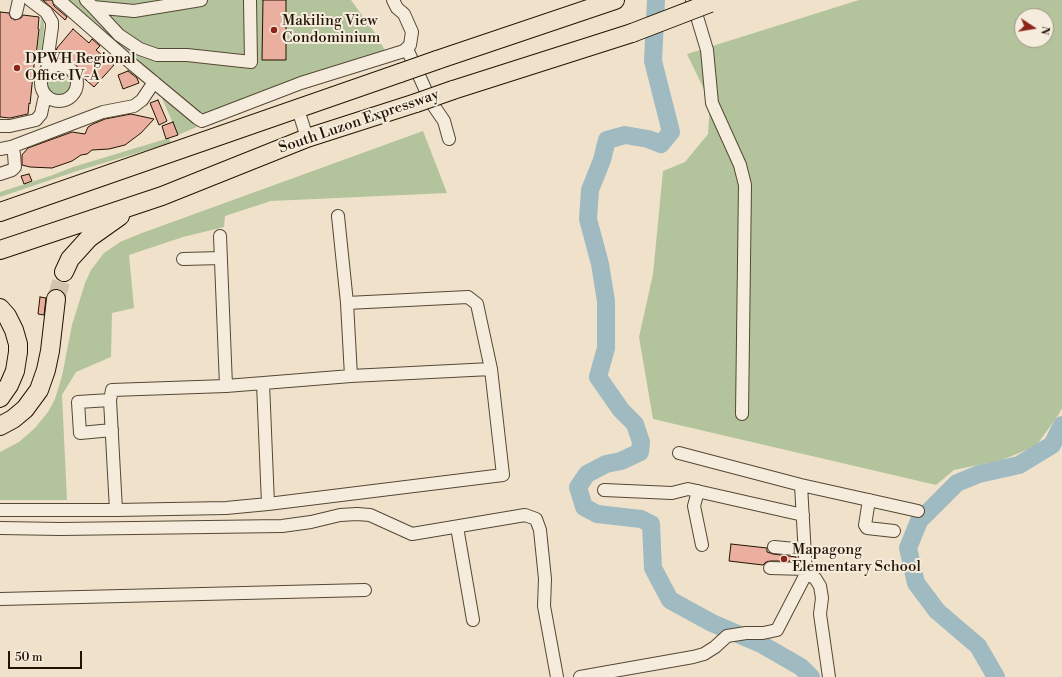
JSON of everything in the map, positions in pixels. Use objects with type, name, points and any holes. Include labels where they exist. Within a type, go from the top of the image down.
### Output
[{"type":"highway","points":[[0,212],[436,60],[615,0]]},
{"type":"highway","name":"South Luzon Expressway","points":[[0,250],[162,196],[307,138],[632,33],[715,2]]},
{"type":"highway","points":[[64,272],[70,259],[89,238],[115,219],[162,196]]},
{"type":"highway","points":[[0,426],[12,419],[25,408],[39,390],[48,360],[56,299]]},
{"type":"highway","points":[[0,308],[12,324],[18,348],[15,372],[9,385],[0,398]]},
{"type":"street","points":[[16,13],[18,0]]},
{"type":"street","points":[[30,0],[46,12],[52,22],[47,63],[48,69]]},
{"type":"street","points":[[59,0],[132,64],[202,121],[301,83],[401,52],[406,49],[411,42],[411,29],[404,14],[397,8],[393,0]]},
{"type":"street","points":[[90,4],[134,11],[201,0]]},
{"type":"street","points":[[90,4],[119,35],[140,49],[156,55],[188,56],[251,62],[250,0]]},
{"type":"street","points":[[692,0],[707,50],[712,103],[740,165],[745,185],[742,414]]},
{"type":"street","points":[[406,49],[428,98],[444,121],[449,139]]},
{"type":"street","points":[[58,65],[68,68],[75,75],[77,85],[73,94],[65,100],[55,101],[46,96],[41,87],[41,82],[42,77],[48,69],[58,65]]},
{"type":"street","points":[[0,149],[12,147],[103,112],[134,106],[142,100],[154,82]]},
{"type":"street","points":[[0,126],[10,126],[36,120],[41,114],[46,96]]},
{"type":"street","points":[[298,109],[307,138]]},
{"type":"street","points":[[0,174],[12,170],[15,167],[12,147]]},
{"type":"street","points":[[338,216],[347,303],[351,376]]},
{"type":"street","points":[[220,236],[226,386]]},
{"type":"street","points":[[184,259],[221,258]]},
{"type":"street","points":[[0,510],[226,508],[502,475],[491,369],[477,304],[468,297],[347,303]]},
{"type":"street","points":[[116,510],[110,400],[112,390],[226,386],[351,376],[491,369]]},
{"type":"street","points":[[263,383],[268,504]]},
{"type":"street","points":[[110,400],[78,402],[80,433],[112,430]]},
{"type":"street","points":[[679,453],[801,485],[918,511]]},
{"type":"street","points":[[580,677],[704,654],[715,647],[727,636],[746,633],[763,633],[777,630],[806,571],[801,485]]},
{"type":"street","points":[[604,490],[672,493],[688,489],[803,515]]},
{"type":"street","points":[[698,491],[694,506],[702,545]]},
{"type":"street","points":[[868,500],[865,525],[867,528],[894,530]]},
{"type":"street","points":[[0,528],[60,529],[282,526],[340,515],[356,514],[370,515],[412,534],[525,515],[536,519],[540,530],[545,579],[544,606],[557,677]]},
{"type":"street","points":[[457,527],[473,620]]},
{"type":"street","points":[[774,547],[805,550]]},
{"type":"street","points":[[770,568],[806,571],[815,578],[820,586],[822,598],[820,614],[829,677]]},
{"type":"street","points":[[0,598],[365,590]]},
{"type":"green space","points":[[63,0],[351,0],[375,33],[386,52],[201,116]]},
{"type":"green space","points":[[859,0],[1062,0],[1062,408],[1036,446],[1002,460],[954,470],[936,485],[653,419],[639,337],[653,274],[663,171],[685,162],[708,134],[710,102],[687,54]]},
{"type":"green space","points":[[41,18],[44,22],[44,28],[41,58],[36,61]]},
{"type":"green space","points":[[59,71],[64,72],[70,78],[70,88],[64,94],[59,95],[54,94],[48,88],[47,83],[48,78],[54,72]]},
{"type":"green space","points":[[158,89],[206,123],[178,135]]},
{"type":"green space","points":[[423,131],[447,193],[271,201],[225,216],[224,227],[183,237],[129,255],[134,308],[112,313],[111,357],[76,372],[62,395],[67,500],[0,500],[0,452],[19,442],[35,428],[48,412],[55,399],[62,376],[72,325],[85,283],[91,270],[104,253],[120,242],[142,233]]},
{"type":"green space","points":[[169,138],[171,143],[77,171],[0,197],[0,192],[73,167]]},
{"type":"building","points":[[43,0],[52,0],[54,6],[67,17],[65,20]]},
{"type":"building","name":"Makiling View Condominium","points":[[263,0],[286,0],[286,60],[262,60]]},
{"type":"building","name":"DPWH Regional Office IV-A","points":[[0,12],[9,13],[11,18],[15,20],[21,18],[23,15],[39,17],[36,56],[28,114],[10,118],[0,117]]},
{"type":"building","points":[[73,29],[89,43],[92,39],[100,46],[96,50],[114,65],[94,87],[79,74],[80,72],[56,51]]},
{"type":"building","points":[[128,71],[137,78],[139,83],[123,89],[118,75]]},
{"type":"building","points":[[158,100],[167,121],[159,125],[150,103]]},
{"type":"building","points":[[131,114],[154,119],[141,133],[125,145],[109,149],[92,150],[72,161],[52,168],[22,165],[22,155],[28,148],[72,132],[85,134],[88,127],[93,124],[105,119]]},
{"type":"building","points":[[173,122],[178,135],[166,139],[162,126]]},
{"type":"building","points":[[29,174],[32,181],[24,184],[21,176]]},
{"type":"building","points":[[40,297],[46,298],[44,315],[38,314]]},
{"type":"building","points":[[731,544],[767,548],[767,552],[773,554],[796,557],[796,561],[770,561],[763,565],[729,561]]},
{"type":"waterway","points":[[656,0],[653,61],[671,132],[661,144],[648,139],[625,135],[607,140],[602,160],[590,190],[588,219],[600,264],[606,301],[606,348],[598,377],[621,410],[635,424],[641,442],[640,452],[621,461],[606,464],[587,474],[578,487],[584,507],[597,514],[641,519],[651,524],[653,568],[670,600],[712,623],[761,644],[801,667],[811,677]]},
{"type":"waterway","points":[[996,677],[978,646],[937,611],[916,583],[908,548],[919,521],[957,483],[979,474],[1019,465],[1052,445],[1062,425]]},
{"type":"tunnel","points":[[56,299],[64,272]]},
{"type":"place","name":"Makiling View Condominium","points":[[274,30]]},
{"type":"place","name":"DPWH Regional Office IV-A","points":[[17,68]]},
{"type":"place","name":"Mapagong Elementary School","points":[[784,559]]}]
